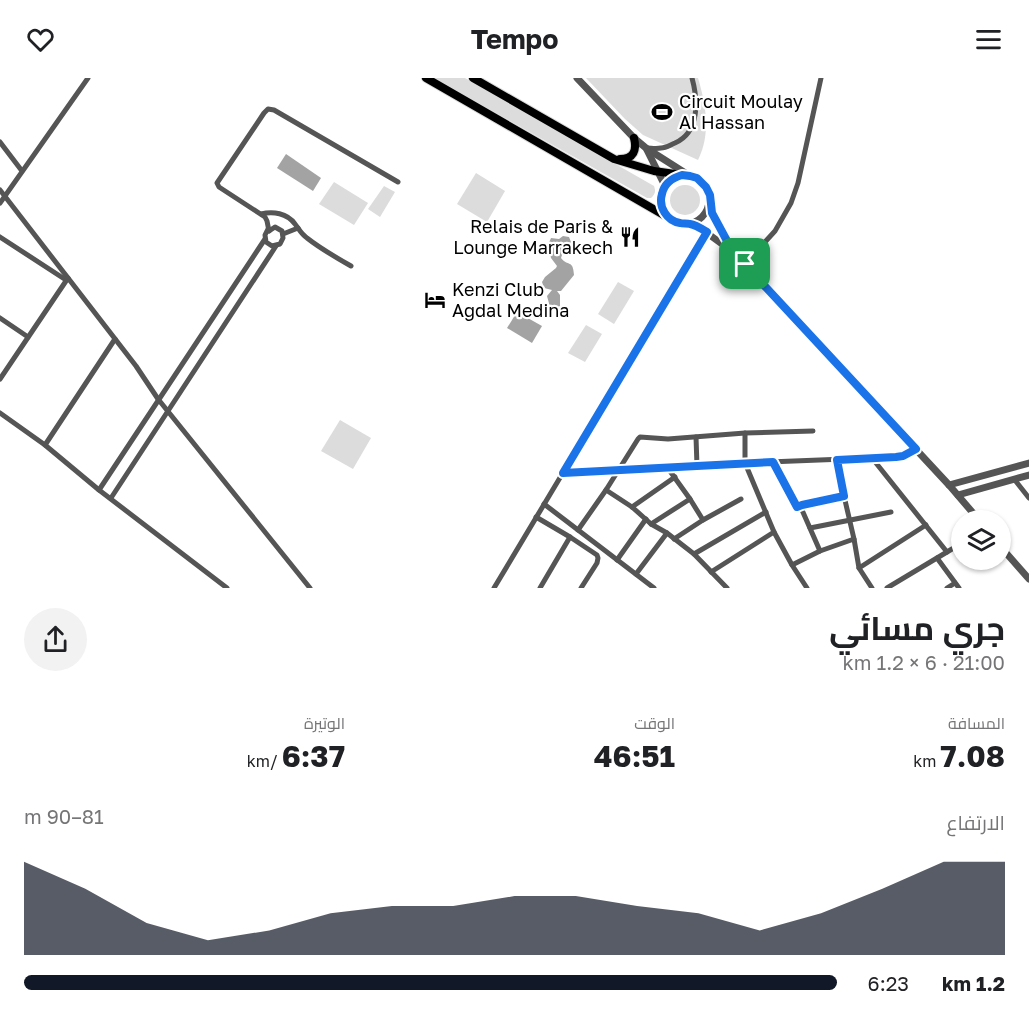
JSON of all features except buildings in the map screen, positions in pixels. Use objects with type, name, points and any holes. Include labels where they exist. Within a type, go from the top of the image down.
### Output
[{"type":"main road","points":[[426,78],[669,218]]},
{"type":"main road","points":[[473,78],[614,159],[659,172],[686,175]]},
{"type":"main road","points":[[614,159],[631,157],[636,149],[634,138]]},
{"type":"street","points":[[0,203],[88,78]]},
{"type":"street","points":[[577,78],[634,138],[686,175],[699,179],[705,185],[709,193],[712,213],[733,252]]},
{"type":"street","points":[[646,148],[663,148],[679,141],[688,133],[694,121],[696,105],[692,78]]},
{"type":"street","points":[[745,264],[775,231],[792,203],[821,78]]},
{"type":"street","points":[[269,231],[267,221],[261,214],[219,187],[217,183],[268,109],[274,110],[398,182]]},
{"type":"street","points":[[0,142],[22,171]]},
{"type":"street","points":[[646,148],[665,186]]},
{"type":"street","points":[[686,175],[673,178],[665,186],[661,195],[664,211],[669,218],[678,223],[700,228],[733,252],[971,510]]},
{"type":"street","points":[[0,190],[136,366],[158,399],[310,588]]},
{"type":"street","points":[[690,224],[698,221],[704,215],[710,201]]},
{"type":"street","points":[[261,214],[270,212],[291,220],[302,235],[322,250],[351,266]]},
{"type":"street","points":[[99,490],[265,238],[266,231],[275,227],[282,231],[282,241],[276,246],[230,315],[111,498]]},
{"type":"street","points":[[283,234],[298,228]]},
{"type":"street","points":[[494,588],[707,232]]},
{"type":"street","points":[[0,237],[67,279]]},
{"type":"street","points":[[265,238],[269,244],[276,246]]},
{"type":"street","points":[[0,379],[67,279]]},
{"type":"street","points":[[219,308],[230,315]]},
{"type":"street","points":[[0,318],[28,337]]},
{"type":"street","points":[[45,444],[115,339]]},
{"type":"street","points":[[0,413],[45,444],[99,490],[226,588]]},
{"type":"street","points":[[578,530],[640,437],[668,439],[813,431]]},
{"type":"street","points":[[745,433],[746,463],[774,532],[807,588]]},
{"type":"street","points":[[696,437],[697,466]]},
{"type":"street","points":[[563,473],[872,458],[900,456],[916,449]]},
{"type":"street","points":[[872,458],[947,552]]},
{"type":"street","points":[[837,460],[859,568],[872,588]]},
{"type":"street","points":[[773,462],[797,507],[802,510],[820,551]]},
{"type":"street","points":[[949,485],[1029,463]]},
{"type":"street","points":[[668,467],[703,520]]},
{"type":"street","points":[[958,495],[1029,475]]},
{"type":"street","points":[[632,507],[675,477]]},
{"type":"street","points":[[1014,479],[1029,498]]},
{"type":"street","points":[[606,490],[694,554],[727,588]]},
{"type":"street","points":[[797,507],[844,496]]},
{"type":"street","points":[[651,524],[690,499]]},
{"type":"street","points":[[674,539],[741,499]]},
{"type":"street","points":[[544,504],[654,588]]},
{"type":"street","points":[[694,554],[766,512]]},
{"type":"street","points":[[810,528],[891,512]]},
{"type":"street","points":[[536,517],[594,552],[598,558],[582,588]]},
{"type":"street","points":[[617,560],[646,519]]},
{"type":"street","points":[[859,568],[926,525]]},
{"type":"street","points":[[711,572],[774,532]]},
{"type":"street","points":[[636,574],[667,533]]},
{"type":"street","points":[[540,588],[570,537]]},
{"type":"street","points":[[792,565],[820,551],[854,539]]},
{"type":"street","points":[[887,588],[951,550]]},
{"type":"street","points":[[937,558],[957,585],[947,588]]},
{"type":"street","points":[[1011,559],[1029,579]]},
{"type":"shaded area","points":[[434,78],[465,78],[654,186],[654,194],[651,198],[647,198]]},
{"type":"shaded area","name":"Circuit Moulay Al Hassan","points":[[586,78],[698,78],[706,130],[698,160],[643,135]]},
{"type":"shaded area","points":[[286,154],[321,178],[313,191],[277,168]]},
{"type":"shaded area","points":[[476,173],[505,191],[487,222],[457,204]]},
{"type":"shaded area","points":[[334,182],[368,203],[354,225],[319,204]]},
{"type":"shaded area","points":[[685,185],[696,189],[700,200],[696,211],[685,215],[674,211],[670,200],[674,189]]},
{"type":"shaded area","points":[[384,186],[395,192],[380,217],[368,209]]},
{"type":"shaded area","points":[[563,236],[569,237],[571,242],[561,258],[571,265],[574,275],[561,291],[557,291],[560,295],[560,306],[555,309],[550,307],[547,296],[552,290],[544,288],[542,282],[557,266],[551,258],[548,245],[551,238],[559,239]]},
{"type":"shaded area","points":[[618,282],[634,291],[614,324],[598,314]]},
{"type":"shaded area","points":[[517,312],[542,326],[532,343],[507,328]]},
{"type":"shaded area","points":[[586,325],[602,334],[585,362],[568,353]]},
{"type":"shaded area","points":[[340,420],[371,438],[353,469],[321,451]]},
{"type":"place","name":"Circuit Moulay Al Hassan","points":[[662,112]]},
{"type":"place","name":"Relais de Paris & Lounge Marrakech","points":[[630,237]]},
{"type":"place","name":"Kenzi Club Agdal Medina","points":[[435,300]]},
{"type":"route","points":[[688,175],[704,183],[710,195],[712,213],[717,225],[733,252],[745,264],[916,449],[896,457],[837,460],[844,496],[797,507],[773,462],[563,473],[707,232],[690,224],[678,223],[665,213],[661,204],[661,195],[665,186],[672,179],[688,175]]}]
